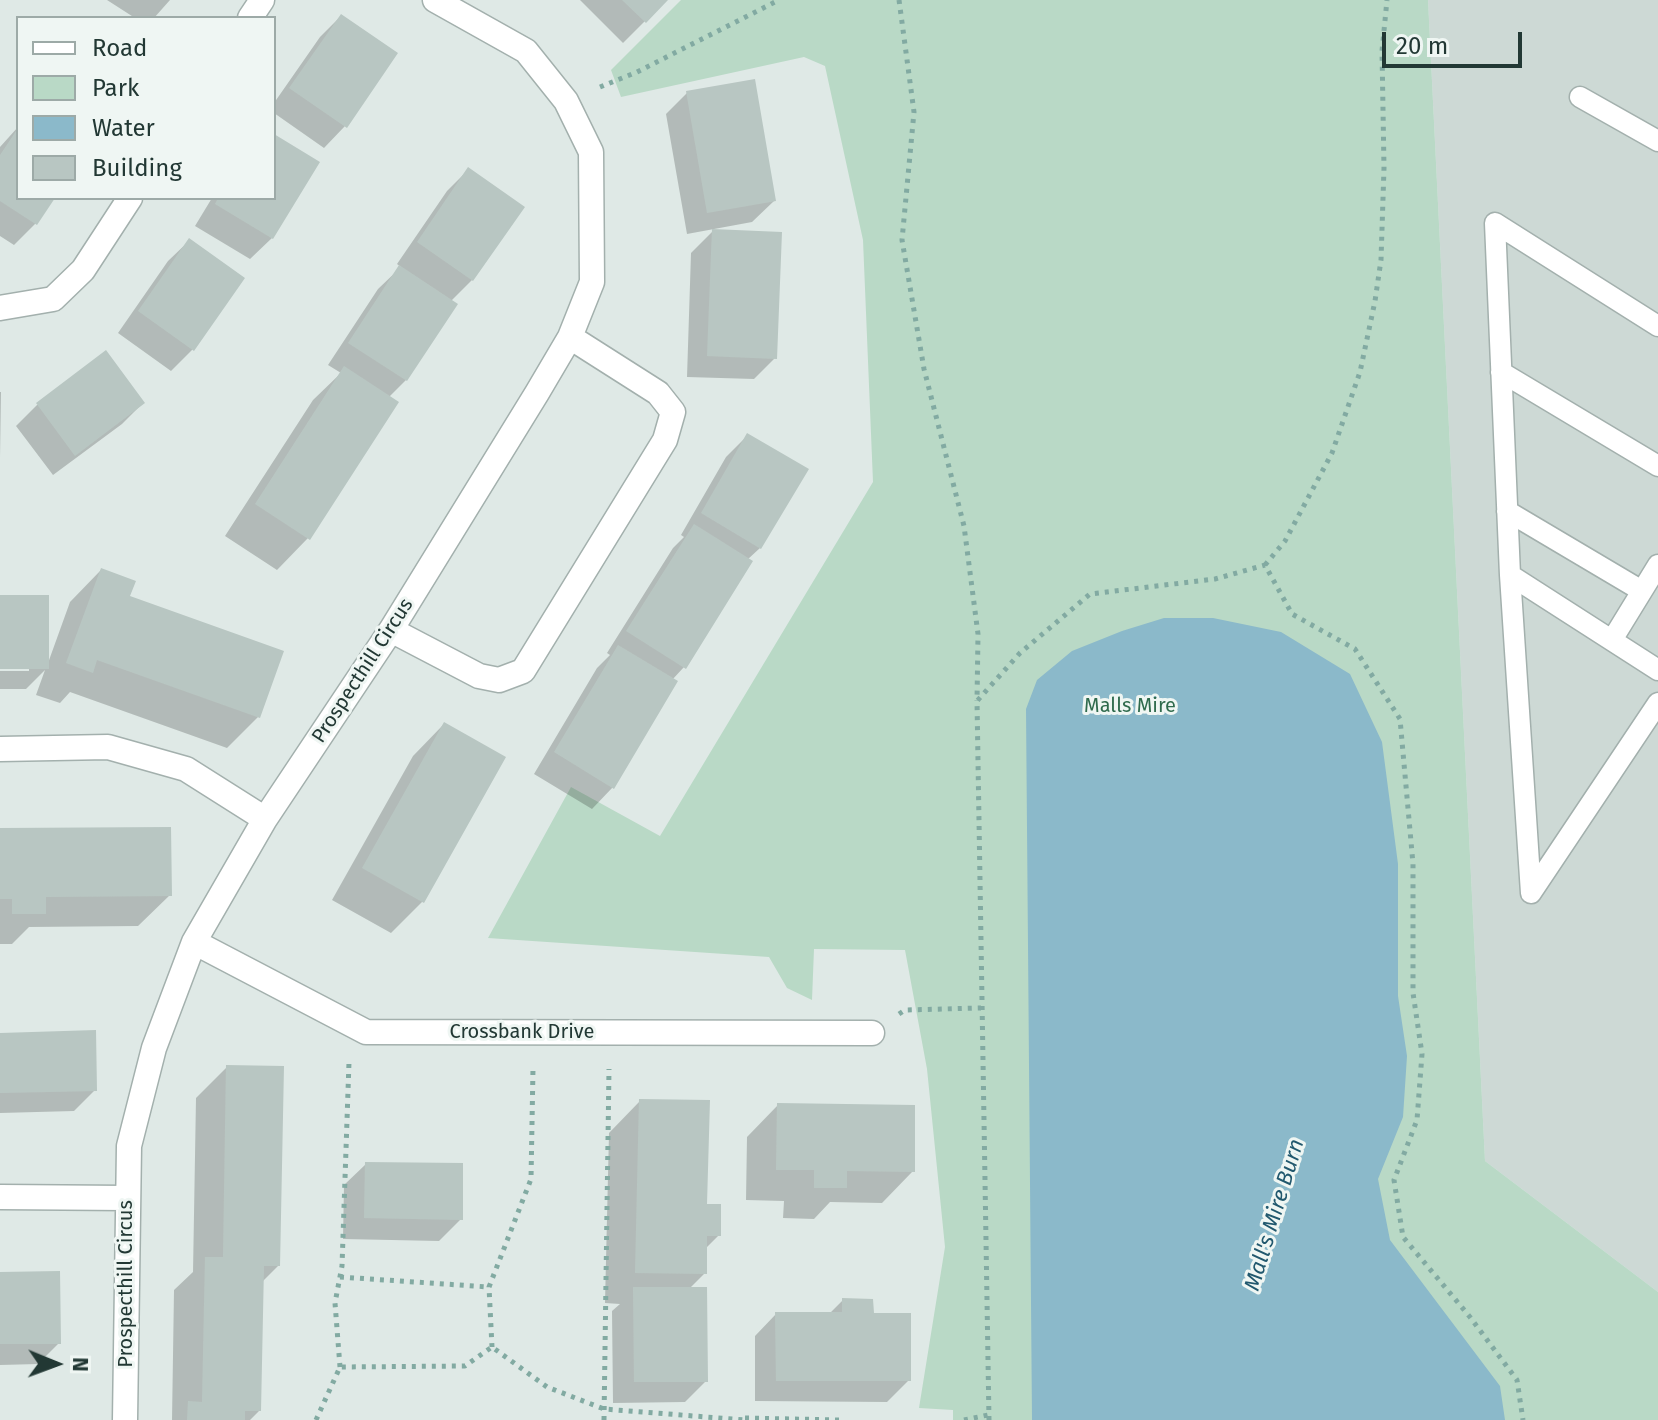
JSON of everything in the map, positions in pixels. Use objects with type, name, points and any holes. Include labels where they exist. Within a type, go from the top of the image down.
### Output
[{"type":"street","name":"Prospecthill Circus","points":[[125,1420],[129,1146],[154,1048],[194,942],[265,819],[391,630],[570,337],[592,282],[591,152],[566,101],[526,51],[435,0]]},
{"type":"street","points":[[0,308],[53,299],[83,270],[129,200]]},
{"type":"street","points":[[391,630],[479,676],[499,680],[523,671],[665,440],[673,412],[658,393],[570,337]]},
{"type":"street","points":[[0,749],[108,747],[186,769],[265,819]]},
{"type":"street","name":"Crossbank Drive","points":[[194,942],[366,1032],[872,1033]]},
{"type":"street","points":[[0,1197],[126,1198]]},
{"type":"lane","points":[[1580,97],[1658,141]]},
{"type":"lane","points":[[1658,326],[1495,223],[1510,575],[1531,893],[1658,703]]},
{"type":"lane","points":[[1501,372],[1658,466]]},
{"type":"lane","points":[[1507,511],[1642,591]]},
{"type":"lane","points":[[1612,640],[1658,565]]},
{"type":"lane","points":[[1510,575],[1658,670]]},
{"type":"path","points":[[566,101],[637,72],[779,0]]},
{"type":"path","points":[[899,0],[914,112],[902,240],[924,369],[964,526],[978,634],[988,1418],[964,1420]]},
{"type":"path","points":[[977,701],[1020,653],[1090,594],[1215,579],[1265,565],[1285,541],[1332,453],[1363,357],[1381,260],[1384,168],[1382,51],[1387,0]]},
{"type":"path","points":[[1265,565],[1292,614],[1355,649],[1400,719],[1413,864],[1413,993],[1422,1054],[1417,1120],[1394,1180],[1403,1237],[1470,1317],[1517,1380],[1523,1420]]},
{"type":"path","points":[[872,1033],[905,1010],[981,1008]]},
{"type":"path","points":[[316,1420],[340,1367],[335,1303],[342,1266],[348,1072],[353,1025]]},
{"type":"path","points":[[492,1347],[489,1287],[531,1179],[534,1032]]},
{"type":"path","points":[[604,1420],[610,1032]]},
{"type":"path","points":[[340,1277],[489,1287]]},
{"type":"path","points":[[340,1367],[465,1366],[492,1347]]},
{"type":"path","points":[[492,1347],[547,1387],[604,1409],[745,1419],[839,1420]]},
{"type":"shaded area","points":[[1428,0],[1658,0],[1658,1292],[1485,1161]]},
{"type":"green space","name":"Malls Mire","points":[[681,0],[1428,0],[1485,1161],[1658,1292],[1658,1420],[953,1420],[953,1410],[919,1408],[945,1247],[927,1069],[905,950],[814,949],[812,1000],[787,988],[769,957],[488,938],[571,787],[660,836],[873,482],[863,240],[825,66],[804,57],[621,97],[611,70]]},
{"type":"water","name":"Mall's Mire Burn","points":[[1164,618],[1213,618],[1281,632],[1350,674],[1382,742],[1398,864],[1398,996],[1407,1056],[1403,1117],[1378,1179],[1390,1240],[1500,1386],[1505,1420],[1032,1420],[1026,709],[1037,680],[1072,651]]},
{"type":"building","points":[[622,0],[668,0],[646,23]]},
{"type":"building","points":[[341,14],[398,53],[347,128],[289,88]]},
{"type":"building","points":[[755,79],[776,201],[707,213],[686,91]]},
{"type":"building","points":[[16,131],[16,200],[54,200],[37,225],[0,201],[0,155]]},
{"type":"building","points":[[276,135],[320,162],[273,239],[215,204],[217,200],[276,200]]},
{"type":"building","points":[[468,167],[525,207],[473,281],[417,242]]},
{"type":"building","points":[[712,229],[782,232],[777,359],[707,356]]},
{"type":"building","points":[[189,238],[245,278],[194,351],[138,311]]},
{"type":"building","points":[[399,265],[458,304],[407,381],[348,343]]},
{"type":"building","points":[[106,350],[145,403],[75,456],[36,403]]},
{"type":"building","points":[[344,366],[399,402],[310,540],[255,504]]},
{"type":"building","points":[[747,433],[809,469],[761,549],[701,513]]},
{"type":"building","points":[[694,524],[753,561],[686,669],[626,631]]},
{"type":"building","points":[[101,568],[136,581],[130,596],[284,651],[260,718],[97,660],[93,673],[66,663]]},
{"type":"building","points":[[0,595],[49,595],[49,669],[0,669]]},
{"type":"building","points":[[618,645],[678,681],[614,789],[554,752]]},
{"type":"building","points":[[444,722],[506,757],[424,903],[362,868]]},
{"type":"building","points":[[171,827],[172,896],[46,897],[46,914],[12,914],[12,899],[0,899],[0,828]]},
{"type":"building","points":[[96,1030],[97,1091],[0,1093],[0,1033]]},
{"type":"building","points":[[226,1065],[284,1066],[280,1266],[264,1266],[261,1411],[245,1411],[245,1420],[187,1420],[188,1401],[202,1402],[205,1257],[223,1257]]},
{"type":"building","points":[[639,1099],[710,1100],[707,1204],[721,1204],[721,1236],[707,1236],[707,1274],[635,1273]]},
{"type":"building","points":[[777,1103],[915,1105],[915,1172],[847,1171],[847,1188],[814,1188],[814,1170],[776,1170]]},
{"type":"building","points":[[365,1162],[463,1163],[463,1220],[364,1218]]},
{"type":"building","points":[[60,1271],[61,1344],[0,1344],[0,1272]]},
{"type":"building","points":[[633,1287],[707,1287],[708,1382],[634,1382]]},
{"type":"building","points":[[842,1298],[873,1299],[874,1313],[911,1313],[911,1381],[776,1381],[775,1312],[842,1312]]}]
